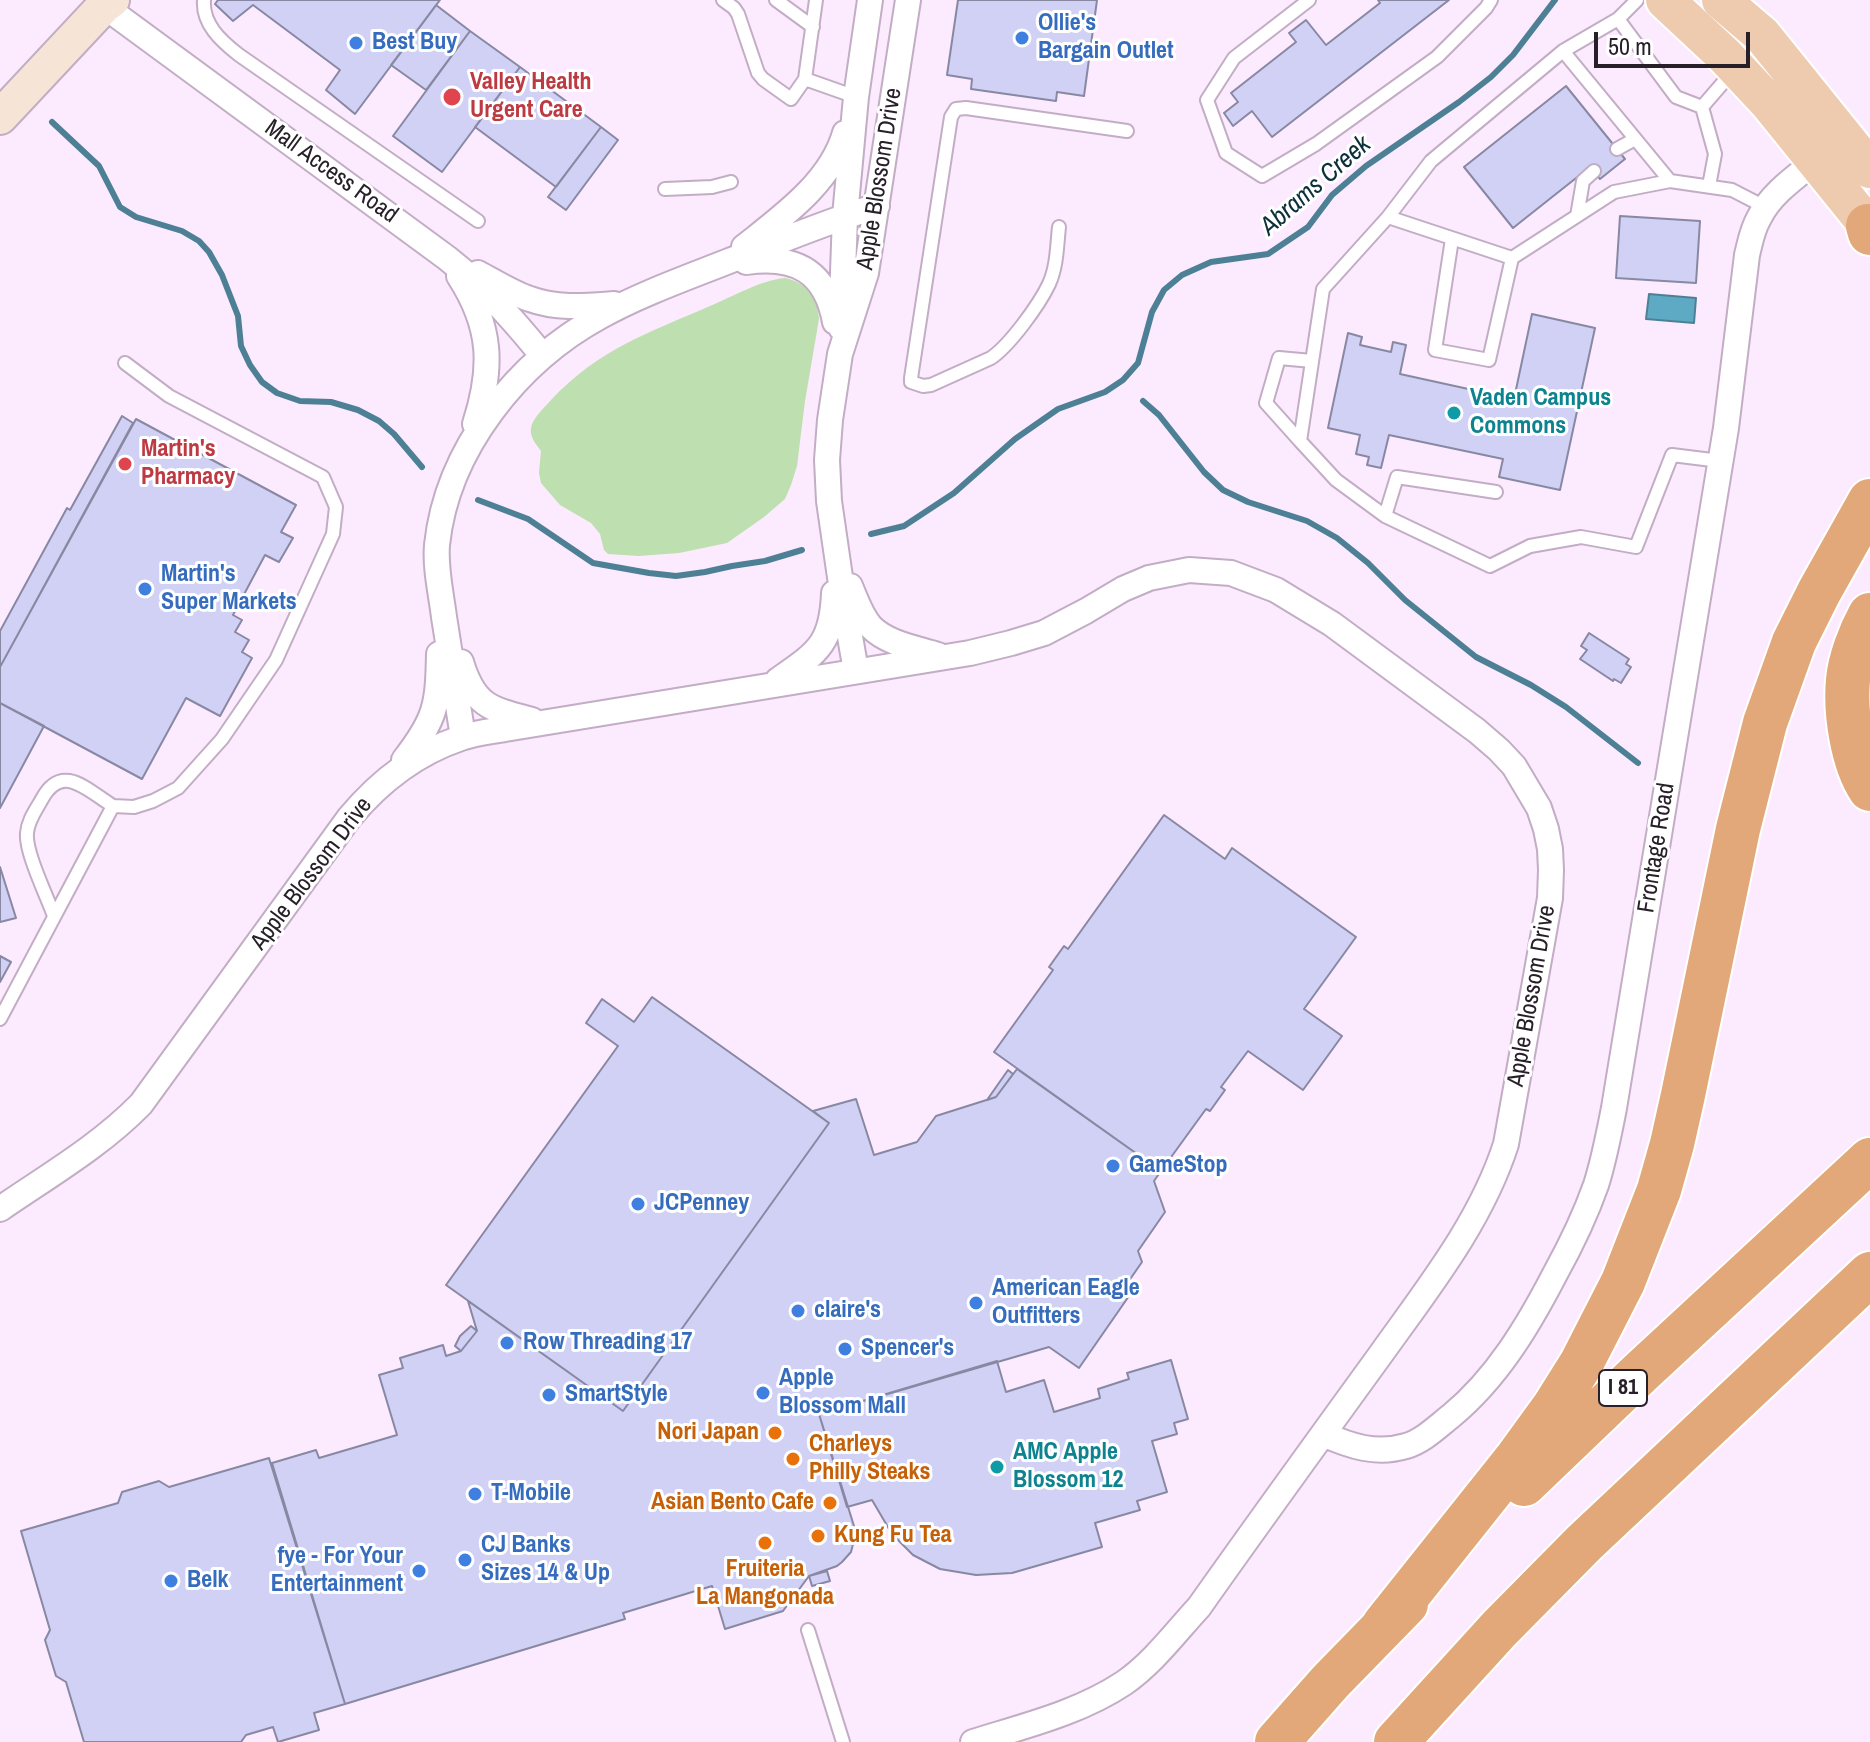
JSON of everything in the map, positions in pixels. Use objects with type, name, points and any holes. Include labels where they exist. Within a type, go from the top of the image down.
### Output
[{"type":"highway","points":[[1384,1625],[1499,1482],[1554,1407],[1581,1364],[1623,1282],[1659,1190],[1672,1144],[1738,829],[1765,723],[1794,642],[1819,592],[1860,525],[1870,501]]},
{"type":"highway","points":[[1870,615],[1855,650],[1848,678],[1848,708],[1858,764],[1870,789]]},
{"type":"highway","name":"I 81","points":[[1277,1742],[1384,1625],[1589,1420],[1870,1160]]},
{"type":"highway","points":[[1396,1742],[1499,1629],[1584,1543],[1870,1274]]},
{"type":"main road","points":[[1665,0],[1769,103],[1869,229]]},
{"type":"main road","points":[[1721,0],[1762,35],[1870,169]]},
{"type":"main road","points":[[0,117],[108,2]]},
{"type":"street","name":"Apple Blossom Drive","points":[[856,671],[829,501],[827,460],[840,354],[845,216],[856,97],[870,0]]},
{"type":"street","name":"Apple Blossom Drive","points":[[840,354],[866,273],[908,0]]},
{"type":"street","name":"Mall Access Road","points":[[108,2],[478,282],[542,355]]},
{"type":"street","points":[[720,265],[777,221],[829,167],[842,145],[856,97]]},
{"type":"street","name":"Frontage Road","points":[[1323,1434],[1371,1450],[1400,1448],[1428,1435],[1460,1408],[1494,1372],[1533,1316],[1584,1215],[1607,1146],[1614,1108],[1720,461],[1752,234],[1771,200],[1844,136]]},
{"type":"street","points":[[463,737],[437,563],[439,527],[452,484],[484,422],[542,355],[591,322],[629,302],[720,265],[877,206]]},
{"type":"street","points":[[447,258],[529,299],[546,304],[583,306],[629,302]]},
{"type":"street","points":[[447,258],[470,292],[485,334],[487,354],[486,382],[466,453]]},
{"type":"street","points":[[720,265],[766,259],[801,267],[815,276],[832,306],[840,354]]},
{"type":"street","points":[[836,550],[862,614],[872,627],[894,641],[944,656]]},
{"type":"street","points":[[772,684],[810,658],[826,638],[833,608],[836,550]]},
{"type":"street","name":"Apple Blossom Drive","points":[[0,1209],[100,1142],[141,1104],[349,818],[393,775],[422,755],[463,737],[1011,643],[1044,633],[1149,578],[1189,570],[1231,573],[1276,590],[1332,624],[1477,731],[1514,766],[1539,808],[1550,849],[1550,898],[1510,1126],[1499,1165],[1479,1211],[1411,1312],[1199,1607],[1126,1682],[1069,1711],[973,1742]]},
{"type":"street","points":[[441,596],[465,674],[475,694],[491,707],[542,722]]},
{"type":"street","points":[[393,775],[432,718],[438,686],[441,596]]},
{"type":"lane","points":[[204,0],[205,15],[211,28],[239,55],[478,221]]},
{"type":"lane","points":[[723,0],[738,14],[758,73],[791,99],[805,79],[816,0]]},
{"type":"lane","points":[[776,0],[813,27]]},
{"type":"lane","points":[[1309,0],[1234,58],[1207,100],[1226,153],[1262,176],[1316,144],[1437,57],[1491,0]]},
{"type":"lane","points":[[1300,441],[1323,289],[1388,217],[1431,161],[1563,51],[1618,19],[1637,0]]},
{"type":"lane","points":[[1618,19],[1676,97],[1702,107]]},
{"type":"lane","points":[[1563,51],[1670,181]]},
{"type":"lane","points":[[1702,107],[1736,68]]},
{"type":"lane","points":[[805,79],[856,97]]},
{"type":"lane","points":[[1702,107],[1715,154],[1709,186]]},
{"type":"lane","points":[[1059,227],[1049,284],[1025,322],[1000,353],[931,385],[911,382],[951,117],[956,109],[1127,131]]},
{"type":"lane","points":[[1617,149],[1635,139]]},
{"type":"lane","points":[[1577,216],[1583,181],[1594,171]]},
{"type":"lane","points":[[1452,239],[1435,350],[1489,360],[1512,258],[1614,192],[1670,181],[1732,190],[1765,207]]},
{"type":"lane","points":[[665,189],[712,187],[731,182]]},
{"type":"lane","points":[[1388,217],[1512,258]]},
{"type":"lane","points":[[1312,361],[1279,358],[1266,403],[1336,480],[1385,516],[1490,566],[1530,546],[1581,537],[1636,547],[1672,455],[1720,461]]},
{"type":"lane","points":[[54,916],[26,836],[29,823],[48,787],[61,779],[71,780],[113,806],[134,807],[178,788],[222,739],[276,660],[333,534],[336,507],[323,477],[169,396],[125,363]]},
{"type":"lane","points":[[1385,516],[1397,477],[1496,492]]},
{"type":"lane","points":[[0,1019],[113,806]]},
{"type":"lane","points":[[808,1630],[843,1742]]},
{"type":"green space","points":[[785,278],[799,283],[810,292],[819,319],[797,466],[785,499],[727,543],[679,553],[639,556],[608,554],[600,534],[591,523],[560,505],[541,483],[541,451],[531,432],[538,414],[569,382],[625,344],[747,289]]},
{"type":"water","points":[[1649,294],[1696,298],[1694,323],[1646,319]]},
{"type":"building","name":"Best Buy","points":[[218,0],[440,0],[355,114],[326,90],[340,70],[253,5],[233,21],[215,4]]},
{"type":"building","name":"Ollie's Bargain Outlet","points":[[958,0],[1097,0],[1084,96],[1057,92],[1056,101],[971,89],[972,79],[947,75]]},
{"type":"building","points":[[1378,0],[1449,0],[1272,137],[1252,111],[1233,126],[1224,113],[1238,102],[1231,93],[1296,42],[1289,33],[1306,20],[1326,45],[1380,3]]},
{"type":"building","points":[[436,5],[470,31],[426,90],[391,65]]},
{"type":"building","points":[[470,31],[520,67],[442,172],[393,136]]},
{"type":"building","points":[[520,67],[601,127],[556,187],[475,127]]},
{"type":"building","points":[[1566,86],[1625,159],[1600,179],[1590,167],[1513,228],[1464,167]]},
{"type":"building","points":[[601,127],[618,140],[566,210],[548,197]]},
{"type":"building","points":[[1620,216],[1700,221],[1696,283],[1616,278]]},
{"type":"building","name":"Vaden Campus Commons","points":[[1532,314],[1595,328],[1560,490],[1499,477],[1503,459],[1389,435],[1381,468],[1367,465],[1369,457],[1356,454],[1360,435],[1328,428],[1348,333],[1362,337],[1360,345],[1391,352],[1393,342],[1406,345],[1400,374],[1514,399]]},
{"type":"building","points":[[122,416],[133,423],[0,667],[0,631],[67,508],[70,510]]},
{"type":"building","name":"Martin's Super Markets","points":[[136,419],[296,505],[281,532],[293,538],[279,562],[265,555],[233,615],[242,620],[235,632],[249,640],[242,652],[252,658],[220,716],[186,698],[142,779],[0,703],[0,667]]},
{"type":"building","points":[[1589,633],[1629,659],[1626,664],[1631,667],[1621,683],[1580,659],[1587,650],[1581,646]]},
{"type":"building","points":[[0,703],[44,726],[0,808]]},
{"type":"building","points":[[1164,815],[1225,859],[1232,848],[1356,937],[1304,1009],[1342,1036],[1303,1090],[1248,1051],[1221,1087],[1225,1090],[1210,1111],[1206,1109],[1161,1171],[994,1052],[1053,970],[1049,967],[1064,946],[1068,949]]},
{"type":"building","points":[[0,867],[16,918],[0,922]]},
{"type":"building","points":[[0,956],[11,962],[0,982]]},
{"type":"building","name":"JCPenney","points":[[652,997],[829,1123],[623,1411],[446,1285],[618,1046],[586,1023],[602,999],[634,1022]]},
{"type":"building","name":"Apple Blossom Mall","points":[[1017,1069],[1161,1171],[1154,1181],[1165,1212],[1138,1251],[1142,1262],[1126,1285],[1129,1296],[1079,1368],[1049,1347],[819,1414],[854,1526],[854,1540],[851,1552],[842,1562],[809,1576],[783,1611],[725,1629],[712,1586],[623,1613],[625,1619],[345,1704],[272,1463],[316,1450],[319,1458],[397,1435],[379,1375],[403,1368],[400,1358],[443,1345],[446,1356],[461,1351],[477,1331],[468,1301],[623,1411],[829,1123],[813,1111],[856,1099],[874,1155],[917,1142],[936,1116],[996,1097]]},
{"type":"building","points":[[1008,1070],[1013,1074],[996,1097],[987,1100]]},
{"type":"building","points":[[471,1326],[477,1331],[461,1351],[455,1346]]},
{"type":"building","name":"AMC Apple Blossom 12","points":[[1171,1360],[1188,1419],[1174,1423],[1177,1434],[1152,1441],[1167,1492],[1137,1501],[1140,1510],[1095,1523],[1102,1547],[1012,1573],[976,1575],[940,1569],[913,1555],[892,1534],[872,1500],[847,1507],[819,1414],[997,1361],[1006,1392],[1044,1380],[1054,1412],[1100,1398],[1098,1389],[1129,1379],[1127,1373]]},
{"type":"building","name":"Belk","points":[[269,1458],[345,1704],[314,1713],[319,1730],[278,1742],[273,1727],[246,1735],[241,1742],[84,1742],[66,1682],[56,1676],[45,1640],[50,1630],[21,1531],[118,1503],[122,1492],[159,1481],[169,1487]]},
{"type":"building","points":[[827,1571],[830,1581],[812,1586],[809,1576]]},
{"type":"waterway","name":"Abrams Creek","points":[[871,534],[904,526],[954,493],[1015,439],[1058,409],[1105,392],[1123,380],[1138,363],[1152,312],[1164,290],[1182,275],[1211,262],[1268,254],[1308,227],[1332,195],[1366,166],[1491,77],[1513,55],[1555,0]]},
{"type":"waterway","name":"Abrams Creek","points":[[52,122],[99,166],[120,207],[136,217],[182,231],[199,241],[209,252],[238,316],[241,346],[262,382],[277,393],[300,401],[331,402],[358,410],[379,421],[422,467]]},
{"type":"waterway","points":[[1143,401],[1159,415],[1204,472],[1223,490],[1248,502],[1307,521],[1337,538],[1368,563],[1405,600],[1476,657],[1566,707],[1638,763]]},
{"type":"waterway","name":"Abrams Creek","points":[[478,500],[528,519],[593,563],[649,573],[676,576],[705,572],[765,561],[802,550]]},
{"type":"place","name":"Ollie's Bargain Outlet","points":[[1022,38]]},
{"type":"place","name":"Best Buy","points":[[356,43]]},
{"type":"place","name":"Valley Health Urgent Care","points":[[452,97]]},
{"type":"place","name":"Vaden Campus Commons","points":[[1454,413]]},
{"type":"place","name":"Martin's Pharmacy","points":[[125,464]]},
{"type":"place","name":"Martin's Super Markets","points":[[145,589]]},
{"type":"place","name":"GameStop","points":[[1113,1166]]},
{"type":"place","name":"JCPenney","points":[[638,1204]]},
{"type":"place","name":"American Eagle Outfitters","points":[[976,1303]]},
{"type":"place","name":"claire's","points":[[798,1311]]},
{"type":"place","name":"Row Threading 17","points":[[507,1343]]},
{"type":"place","name":"Spencer's","points":[[845,1349]]},
{"type":"place","name":"Apple Blossom Mall","points":[[763,1393]]},
{"type":"place","name":"SmartStyle","points":[[549,1395]]},
{"type":"place","name":"Nori Japan","points":[[775,1433]]},
{"type":"place","name":"Charleys Philly Steaks","points":[[793,1459]]},
{"type":"place","name":"AMC Apple Blossom 12","points":[[997,1467]]},
{"type":"place","name":"T-Mobile","points":[[475,1494]]},
{"type":"place","name":"Asian Bento Cafe","points":[[830,1503]]},
{"type":"place","name":"Kung Fu Tea","points":[[818,1536]]},
{"type":"place","name":"Fruiteria La Mangonada","points":[[765,1543]]},
{"type":"place","name":"CJ Banks Sizes 14 & Up","points":[[465,1560]]},
{"type":"place","name":"fye - For Your Entertainment","points":[[419,1571]]},
{"type":"place","name":"Belk","points":[[171,1581]]}]
